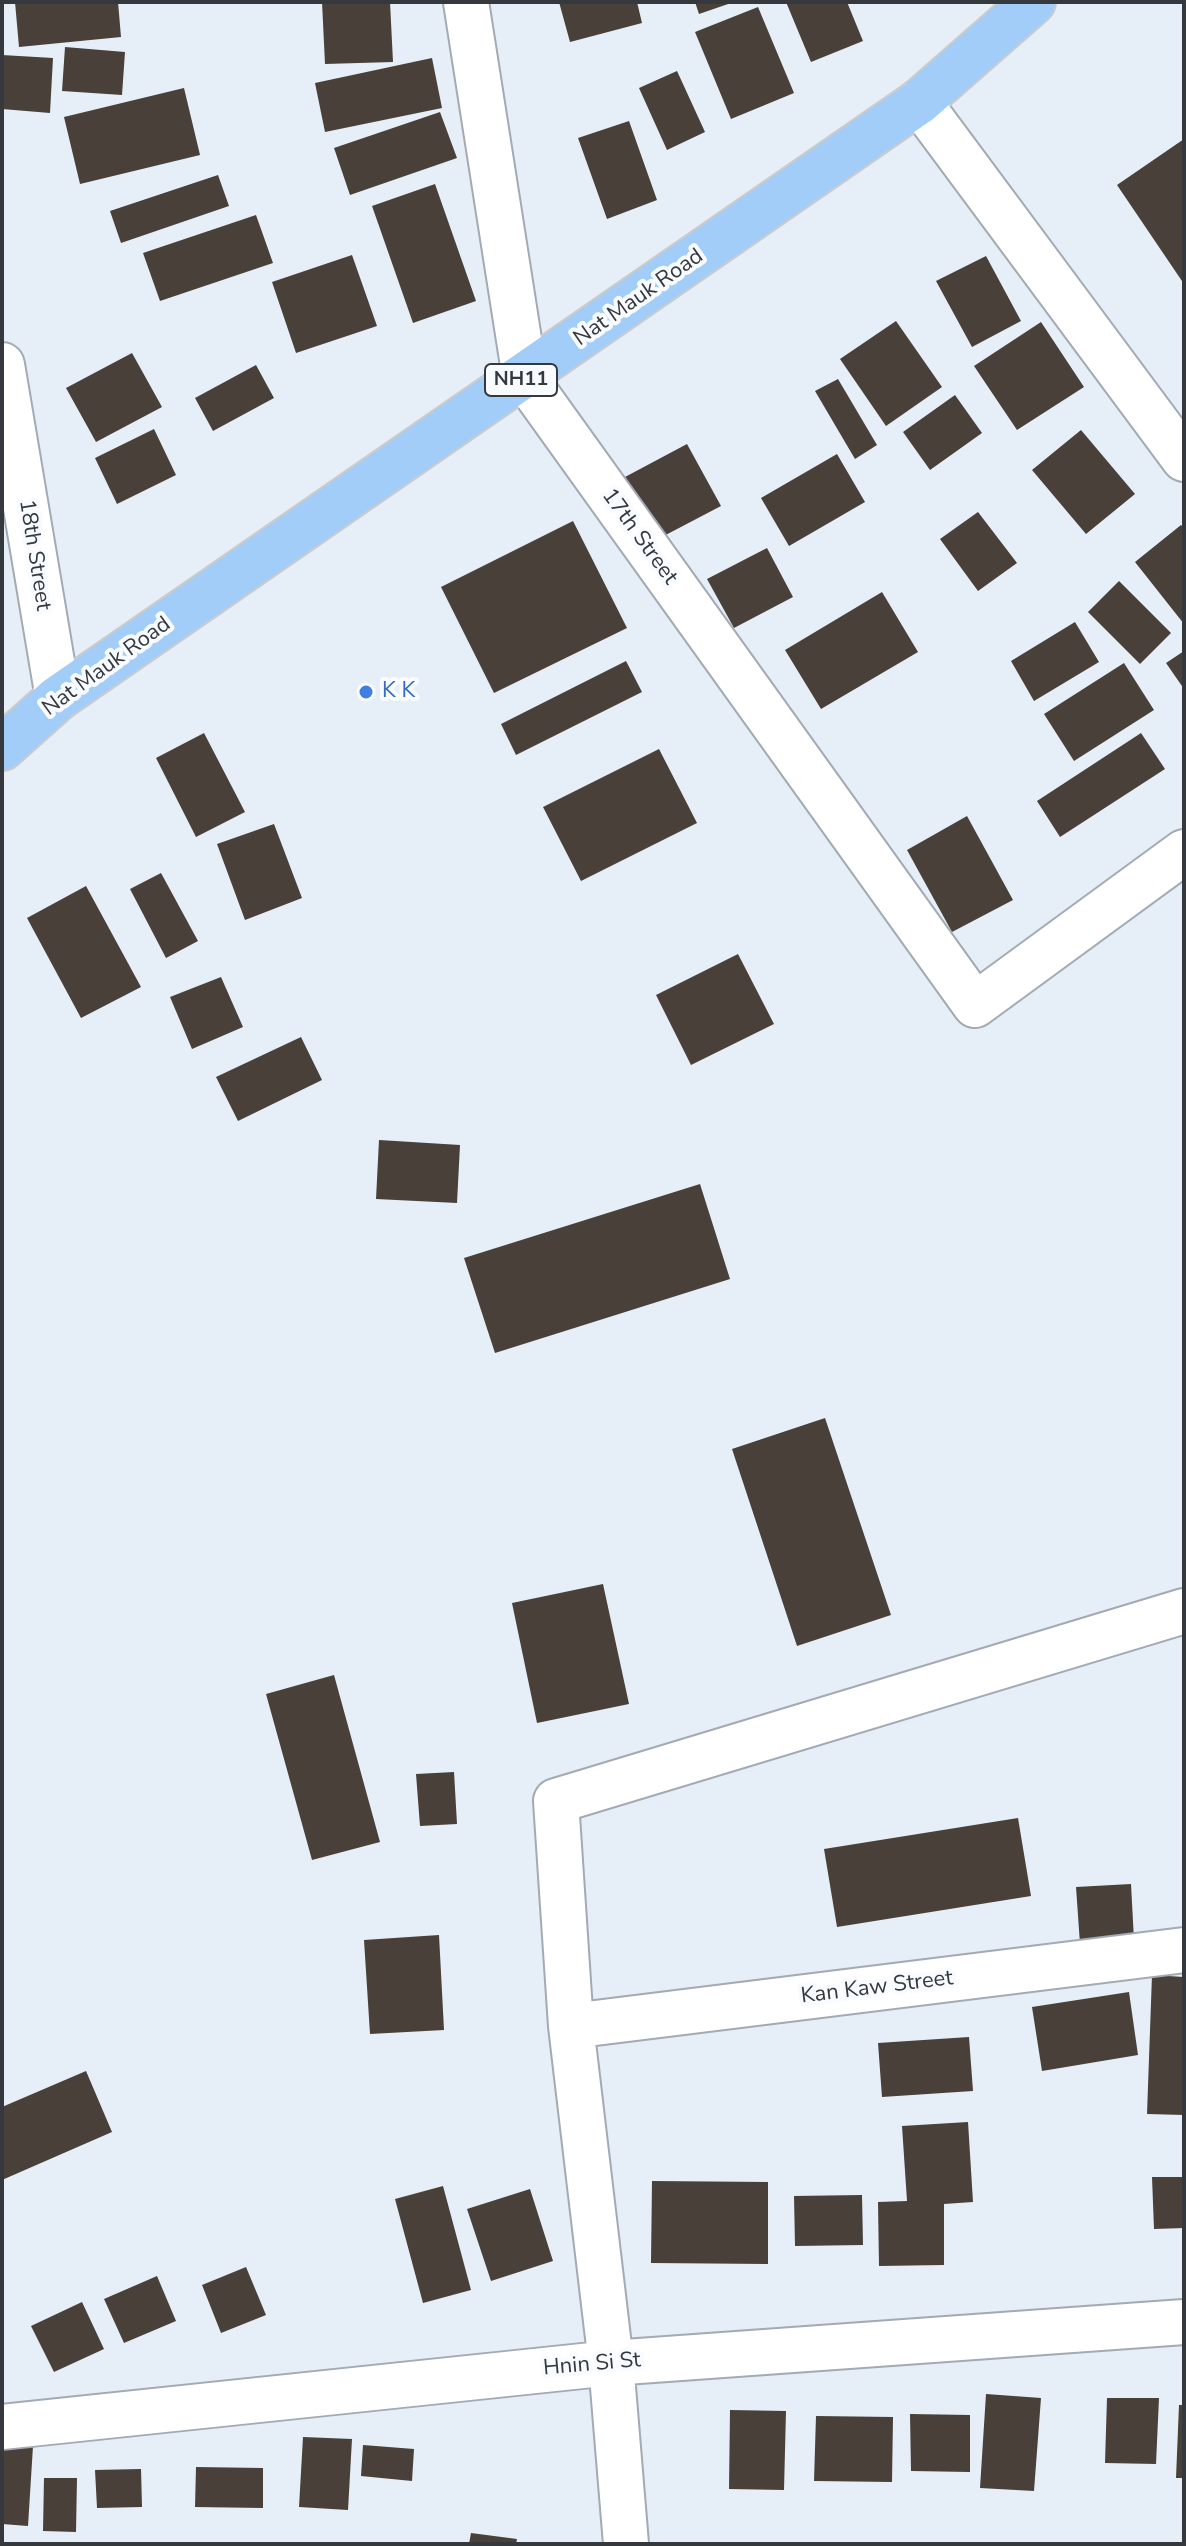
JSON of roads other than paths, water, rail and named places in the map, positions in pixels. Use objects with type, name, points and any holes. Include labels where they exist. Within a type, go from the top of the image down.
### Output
[{"type":"highway","name":"Nat Mauk Road","points":[[2,748],[58,698],[525,378],[919,102],[1033,2]]},
{"type":"street","name":"17th Street","points":[[466,2],[525,378],[975,1005],[1184,852]]},
{"type":"street","points":[[919,102],[1184,459]]},
{"type":"street","name":"18th Street","points":[[2,365],[58,698]]},
{"type":"street","points":[[626,2544],[611,2363],[571,2026],[556,1801],[1184,1611]]},
{"type":"street","name":"Kan Kaw Street","points":[[571,2026],[1184,1950]]},
{"type":"street","name":"Hnin Si St","points":[[2,2427],[611,2363],[1184,2322]]},
{"type":"place","name":"K K","points":[[366,692]]}]
